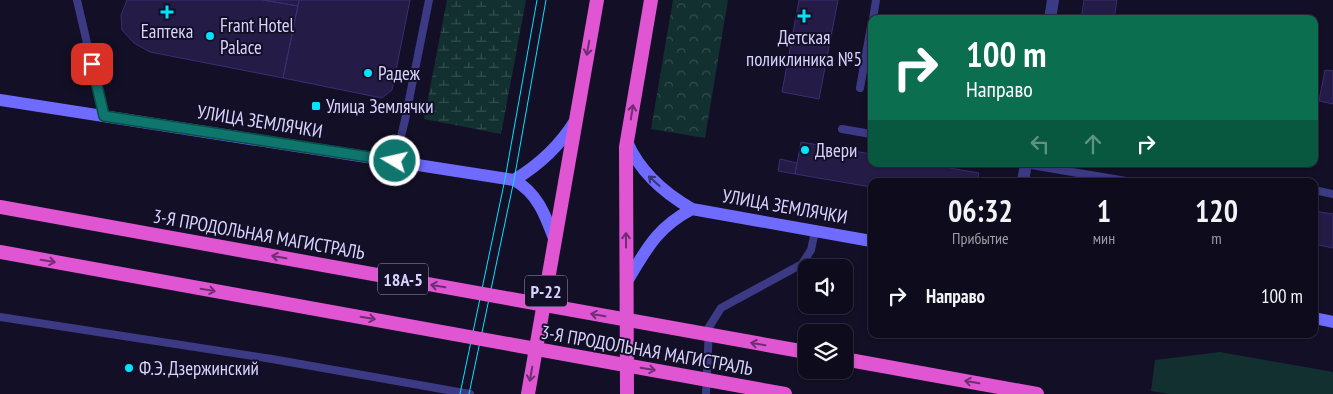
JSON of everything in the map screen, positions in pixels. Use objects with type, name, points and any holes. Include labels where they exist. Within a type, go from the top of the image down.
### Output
[{"type":"highway","name":"Р-22","points":[[528,394],[597,0]]},
{"type":"highway","points":[[627,394],[627,142],[651,0]]},
{"type":"highway","name":"3-Я ПРОДОЛЬНАЯ МАГИСТРАЛЬ","points":[[0,206],[798,351]]},
{"type":"highway","name":"3-Я ПРОДОЛЬНАЯ МАГИСТРАЛЬ","points":[[0,252],[785,394]]},
{"type":"highway","points":[[853,361],[1038,394]]},
{"type":"main road","name":"УЛИЦА ЗЕМЛЯЧКИ","points":[[0,100],[514,180]]},
{"type":"main road","points":[[555,241],[537,200],[525,187],[514,180],[543,160],[569,132],[575,121]]},
{"type":"main road","points":[[626,283],[648,244],[665,227],[692,209],[651,179],[637,161],[627,142]]},
{"type":"main road","name":"УЛИЦА ЗЕМЛЯЧКИ","points":[[692,209],[868,240]]},
{"type":"main road","points":[[1318,319],[1333,322]]},
{"type":"street","points":[[1051,15],[1053,0]]},
{"type":"lane","points":[[77,0],[104,116]]},
{"type":"lane","points":[[395,161],[405,120],[428,0]]},
{"type":"lane","points":[[873,15],[876,0]]},
{"type":"lane","points":[[860,88],[868,43]]},
{"type":"lane","points":[[842,128],[868,133]]},
{"type":"lane","points":[[1044,167],[1108,178]]},
{"type":"lane","points":[[1318,191],[1333,194]]},
{"type":"lane","points":[[706,394],[709,327],[721,308],[802,264],[811,250],[816,231]]},
{"type":"lane","points":[[0,318],[272,359],[470,394]]},
{"type":"green space","points":[[447,0],[526,0],[501,134],[424,119]]},
{"type":"green space","points":[[673,0],[728,0],[705,138],[651,129]]},
{"type":"green space","points":[[1220,352],[1333,372],[1333,394],[1169,394],[1151,391],[1155,360]]},
{"type":"building","name":"Frant Hotel Palace","points":[[127,0],[263,0],[298,6],[283,78],[150,52],[134,43],[122,30],[121,15]]},
{"type":"building","points":[[263,0],[299,0],[298,6]]},
{"type":"building","points":[[299,0],[410,0],[392,90],[382,98],[283,78]]},
{"type":"building","points":[[799,0],[838,0],[819,99],[782,92]]},
{"type":"building","points":[[1084,0],[1117,0],[1115,15],[1082,15]]},
{"type":"building","points":[[1325,70],[1333,71],[1333,104],[1319,101]]},
{"type":"building","points":[[801,142],[868,153],[868,167],[944,167],[979,173],[978,178],[868,178],[868,186],[795,174]]},
{"type":"building","points":[[780,159],[797,163],[795,174],[778,171]]},
{"type":"building","points":[[1318,212],[1333,214],[1333,248],[1318,245]]},
{"type":"tram line","points":[[460,394],[505,179],[537,0]]},
{"type":"tram line","points":[[469,394],[514,180],[546,0]]},
{"type":"place","name":"Еаптека","points":[[167,12]]},
{"type":"place","name":"Детская поликлиника №5","points":[[804,16]]},
{"type":"place","name":"Frant Hotel Palace","points":[[210,36]]},
{"type":"place","name":"Радеж","points":[[368,73]]},
{"type":"place","name":"Улица Землячки","points":[[316,106]]},
{"type":"place","name":"Двери","points":[[805,150]]},
{"type":"place","name":"Ф.Э. Дзержинский","points":[[129,368]]},
{"type":"route","points":[[92,64],[104,116],[395,161]]}]
